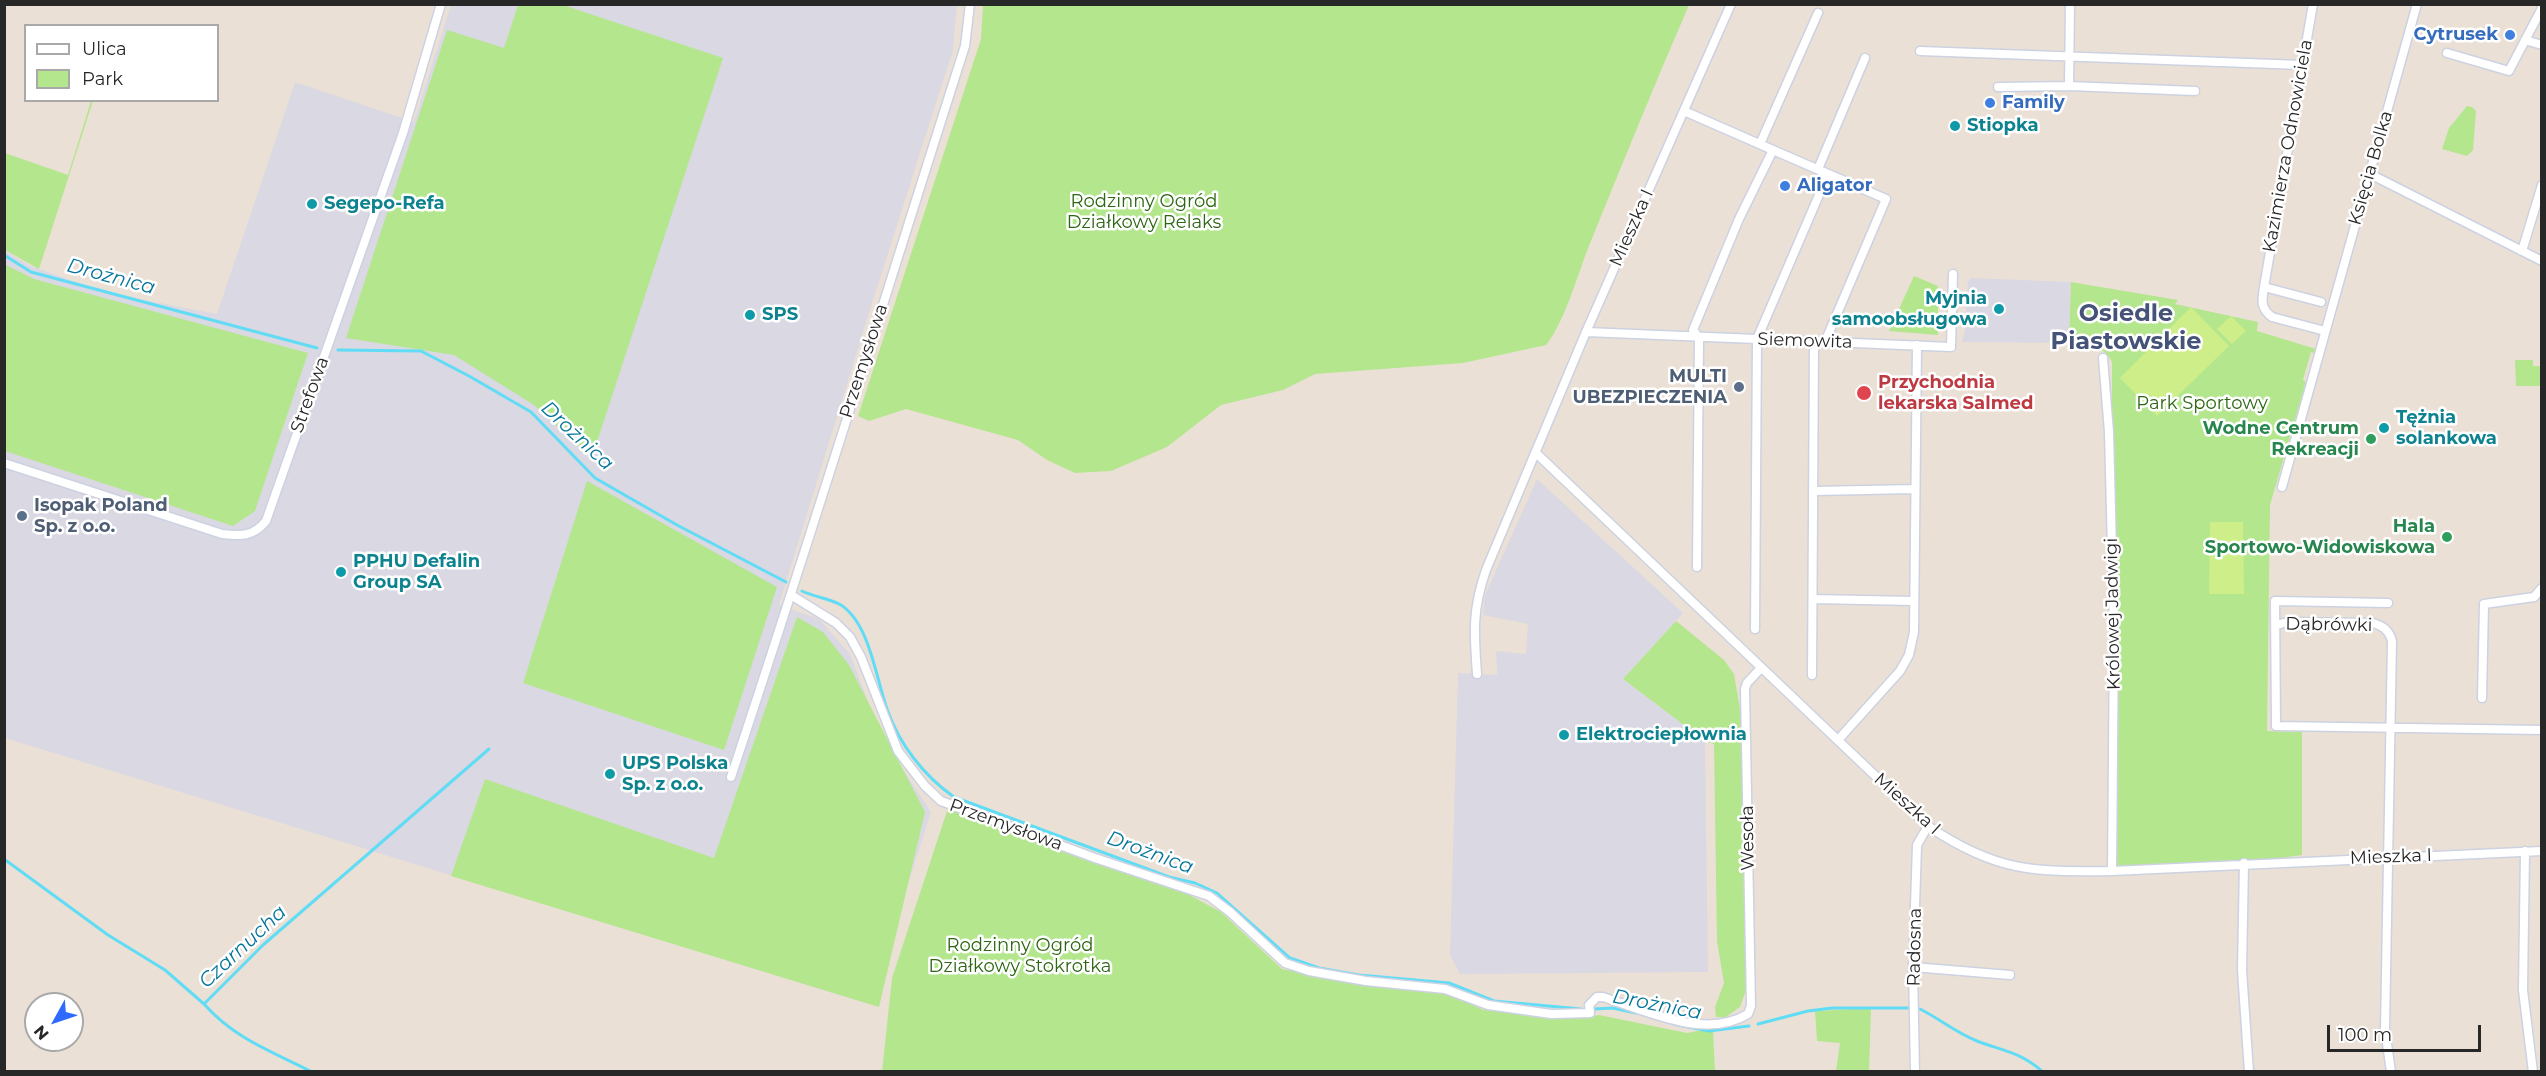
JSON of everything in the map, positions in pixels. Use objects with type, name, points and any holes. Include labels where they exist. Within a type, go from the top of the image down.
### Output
[{"type":"street","name":"Strefowa","points":[[4,462],[222,534],[242,536],[252,534],[260,528],[266,521],[403,133],[441,4]]},
{"type":"street","name":"Przemysłowa","points":[[970,4],[965,46],[834,453],[791,595],[828,618],[850,638],[861,657],[898,751],[925,786],[941,801],[1095,858],[1209,896],[1230,912],[1285,963],[1366,981],[1445,989],[1488,1005],[1551,1014],[1590,1013],[1589,1005],[1592,1001],[1604,996],[1693,1024],[1727,1023],[1748,1014]]},
{"type":"street","name":"Mieszka I","points":[[1477,674],[1473,626],[1476,598],[1486,570],[1586,332],[1731,4]]},
{"type":"street","points":[[2069,86],[2070,4]]},
{"type":"street","name":"Kazimierza Odnowiciela","points":[[2264,287],[2313,4]]},
{"type":"street","name":"Księcia Bolka","points":[[2282,487],[2417,4]]},
{"type":"street","points":[[2447,53],[2509,70],[2541,8]]},
{"type":"street","points":[[1760,144],[1818,13]]},
{"type":"street","points":[[2525,40],[2541,45]]},
{"type":"street","points":[[1920,51],[2302,65]]},
{"type":"street","points":[[1818,169],[1864,58]]},
{"type":"street","points":[[1998,87],[2069,86],[2195,91]]},
{"type":"street","points":[[1684,111],[1886,199],[1825,342]]},
{"type":"street","points":[[1697,567],[1699,338],[1693,330],[1741,214],[1773,150]]},
{"type":"street","points":[[1755,629],[1757,339],[1828,174]]},
{"type":"street","points":[[2370,174],[2541,261]]},
{"type":"street","points":[[2522,251],[2541,185]]},
{"type":"street","name":"Siemowita","points":[[1586,332],[1951,347],[1953,274]]},
{"type":"street","points":[[2321,302],[2264,287],[2263,307],[2272,317],[2325,331]]},
{"type":"street","points":[[1812,675],[1814,342]]},
{"type":"street","points":[[1838,740],[1900,671],[1909,655],[1914,632],[1917,345]]},
{"type":"street","name":"Królowej Jadwigi","points":[[2103,358],[2109,432],[2114,621],[2112,871]]},
{"type":"street","name":"Mieszka I","points":[[1536,453],[1928,826],[1969,851],[2007,866],[2050,871],[2112,871],[2541,850]]},
{"type":"street","points":[[1814,491],[1915,489]]},
{"type":"street","points":[[2482,698],[2484,604],[2534,597],[2541,588]]},
{"type":"street","points":[[731,777],[791,595]]},
{"type":"street","points":[[1813,599],[1914,601]]},
{"type":"street","points":[[2277,625],[2275,601],[2388,603]]},
{"type":"street","name":"Dąbrówki","points":[[2390,728],[2276,726],[2277,625],[2287,622],[2373,623],[2382,626],[2390,634],[2390,728],[2385,1029],[2391,1071]]},
{"type":"street","name":"Wesoła","points":[[1748,1014],[1751,1006],[1745,689],[1747,683],[1761,668]]},
{"type":"street","points":[[2390,728],[2541,730]]},
{"type":"street","name":"Radosna","points":[[1915,1071],[1913,967],[1917,844],[1928,826]]},
{"type":"street","points":[[2525,851],[2523,990],[2533,1071]]},
{"type":"street","points":[[2244,863],[2242,969],[2249,1071]]},
{"type":"street","points":[[1913,967],[2010,975]]},
{"type":"shaded area","points":[[451,5],[957,5],[953,50],[779,605],[819,619],[850,654],[881,736],[931,812],[894,928],[879,1007],[5,738],[4,250],[29,265],[103,292],[217,314],[295,82],[414,122]]},
{"type":"shaded area","points":[[1971,278],[2071,282],[2069,343],[1962,342],[1965,330],[1968,281]]},
{"type":"shaded area","name":"Elektrociepłownia","points":[[1537,479],[1683,613],[1623,679],[1705,741],[1708,972],[1460,974],[1450,955],[1458,673],[1497,675],[1496,651],[1526,654],[1528,624],[1483,615],[1485,595]]},
{"type":"green space","name":"Rodzinny Ogród Działkowy Relaks","points":[[983,4],[1689,5],[1586,253],[1566,309],[1546,345],[1463,363],[1315,374],[1283,390],[1221,405],[1167,447],[1111,471],[1075,473],[1047,460],[1018,440],[906,409],[869,421],[858,416],[981,39]]},
{"type":"green space","points":[[518,5],[563,5],[723,58],[592,457],[534,405],[454,355],[346,338],[447,30],[504,48]]},
{"type":"green space","points":[[91,102],[93,102],[39,269],[5,250],[5,153],[68,175]]},
{"type":"green space","points":[[2467,106],[2476,111],[2473,150],[2467,156],[2442,149],[2449,128]]},
{"type":"green space","points":[[4,264],[34,279],[308,353],[255,511],[233,526],[5,451]]},
{"type":"green space","points":[[1914,276],[1938,286],[1938,335],[1889,331]]},
{"type":"green space","name":"Park Sportowy","points":[[2071,282],[2178,300],[2175,304],[2258,322],[2257,331],[2316,349],[2314,353],[2311,352],[2303,380],[2306,382],[2270,505],[2267,731],[2302,732],[2302,855],[2244,863],[2112,871],[2112,362],[2109,356],[2099,349],[2069,343]]},
{"type":"green space","points":[[2191,307],[2229,346],[2157,416],[2120,378]]},
{"type":"green space","points":[[2231,316],[2246,331],[2232,344],[2217,329]]},
{"type":"green space","points":[[2515,360],[2533,360],[2533,366],[2541,366],[2541,386],[2516,386]]},
{"type":"green space","points":[[587,481],[777,587],[724,750],[523,683]]},
{"type":"green space","points":[[2210,522],[2243,522],[2244,594],[2209,594]]},
{"type":"green space","points":[[797,617],[823,632],[849,665],[925,812],[879,1007],[451,876],[485,779],[714,858]]},
{"type":"green space","points":[[1676,621],[1724,660],[1734,674],[1744,732],[1746,990],[1740,1007],[1726,1017],[1716,1017],[1715,1007],[1724,983],[1717,941],[1714,744],[1705,741],[1623,679]]},
{"type":"green space","name":"Rodzinny Ogród Działkowy Stokrotka","points":[[948,808],[1182,891],[1221,912],[1282,969],[1373,986],[1449,994],[1484,1010],[1582,1018],[1599,1015],[1687,1033],[1713,1028],[1715,1071],[882,1072],[892,978]]},
{"type":"green space","points":[[1871,1008],[1869,1071],[1836,1071],[1840,1043],[1817,1041],[1815,1011]]},
{"type":"waterway","name":"Drożnica","points":[[4,255],[31,272],[317,348]]},
{"type":"waterway","name":"Drożnica","points":[[338,350],[421,351],[531,412],[595,478],[677,525],[786,582]]},
{"type":"waterway","name":"Drożnica","points":[[802,591],[841,605],[851,614],[859,625],[871,653],[887,709],[898,735],[923,769],[954,797],[1169,877],[1195,883],[1217,893],[1290,958],[1319,968],[1359,975],[1449,983],[1494,1001],[1581,1009]]},
{"type":"waterway","name":"Czarnucha","points":[[4,859],[108,935],[165,970],[204,1004],[263,945],[489,749]]},
{"type":"waterway","points":[[204,1004],[241,1035],[312,1072]]},
{"type":"waterway","name":"Drożnica","points":[[1594,1009],[1613,1008],[1636,1013]]},
{"type":"waterway","name":"Drożnica","points":[[1758,1024],[1808,1011],[1832,1008],[1908,1008]]},
{"type":"waterway","name":"Drożnica","points":[[1920,1009],[1969,1038],[2019,1056],[2043,1072]]},
{"type":"waterway","name":"Drożnica","points":[[1674,1024],[1709,1031],[1749,1026]]},
{"type":"place","name":"Cytrusek","points":[[2510,35]]},
{"type":"place","name":"Family","points":[[1990,103]]},
{"type":"place","name":"Stiopka","points":[[1955,126]]},
{"type":"place","name":"Aligator","points":[[1785,186]]},
{"type":"place","name":"Segepo-Refa","points":[[312,204]]},
{"type":"place","name":"Myjnia samoobsługowa","points":[[1999,309]]},
{"type":"place","name":"SPS","points":[[750,315]]},
{"type":"place","name":"MULTI UBEZPIECZENIA","points":[[1739,387]]},
{"type":"place","name":"Przychodnia lekarska Salmed","points":[[1864,393]]},
{"type":"place","name":"Tężnia solankowa","points":[[2384,428]]},
{"type":"place","name":"Wodne Centrum Rekreacji","points":[[2371,439]]},
{"type":"place","name":"Isopak Poland Sp. z o.o.","points":[[22,516]]},
{"type":"place","name":"Hala Sportowo-Widowiskowa","points":[[2447,537]]},
{"type":"place","name":"PPHU Defalin Group SA","points":[[341,572]]},
{"type":"place","name":"Elektrociepłownia","points":[[1564,735]]},
{"type":"place","name":"UPS Polska Sp. z o.o.","points":[[610,774]]},
{"type":"district","name":"Osiedle Piastowskie","points":[[2126,328]]}]
